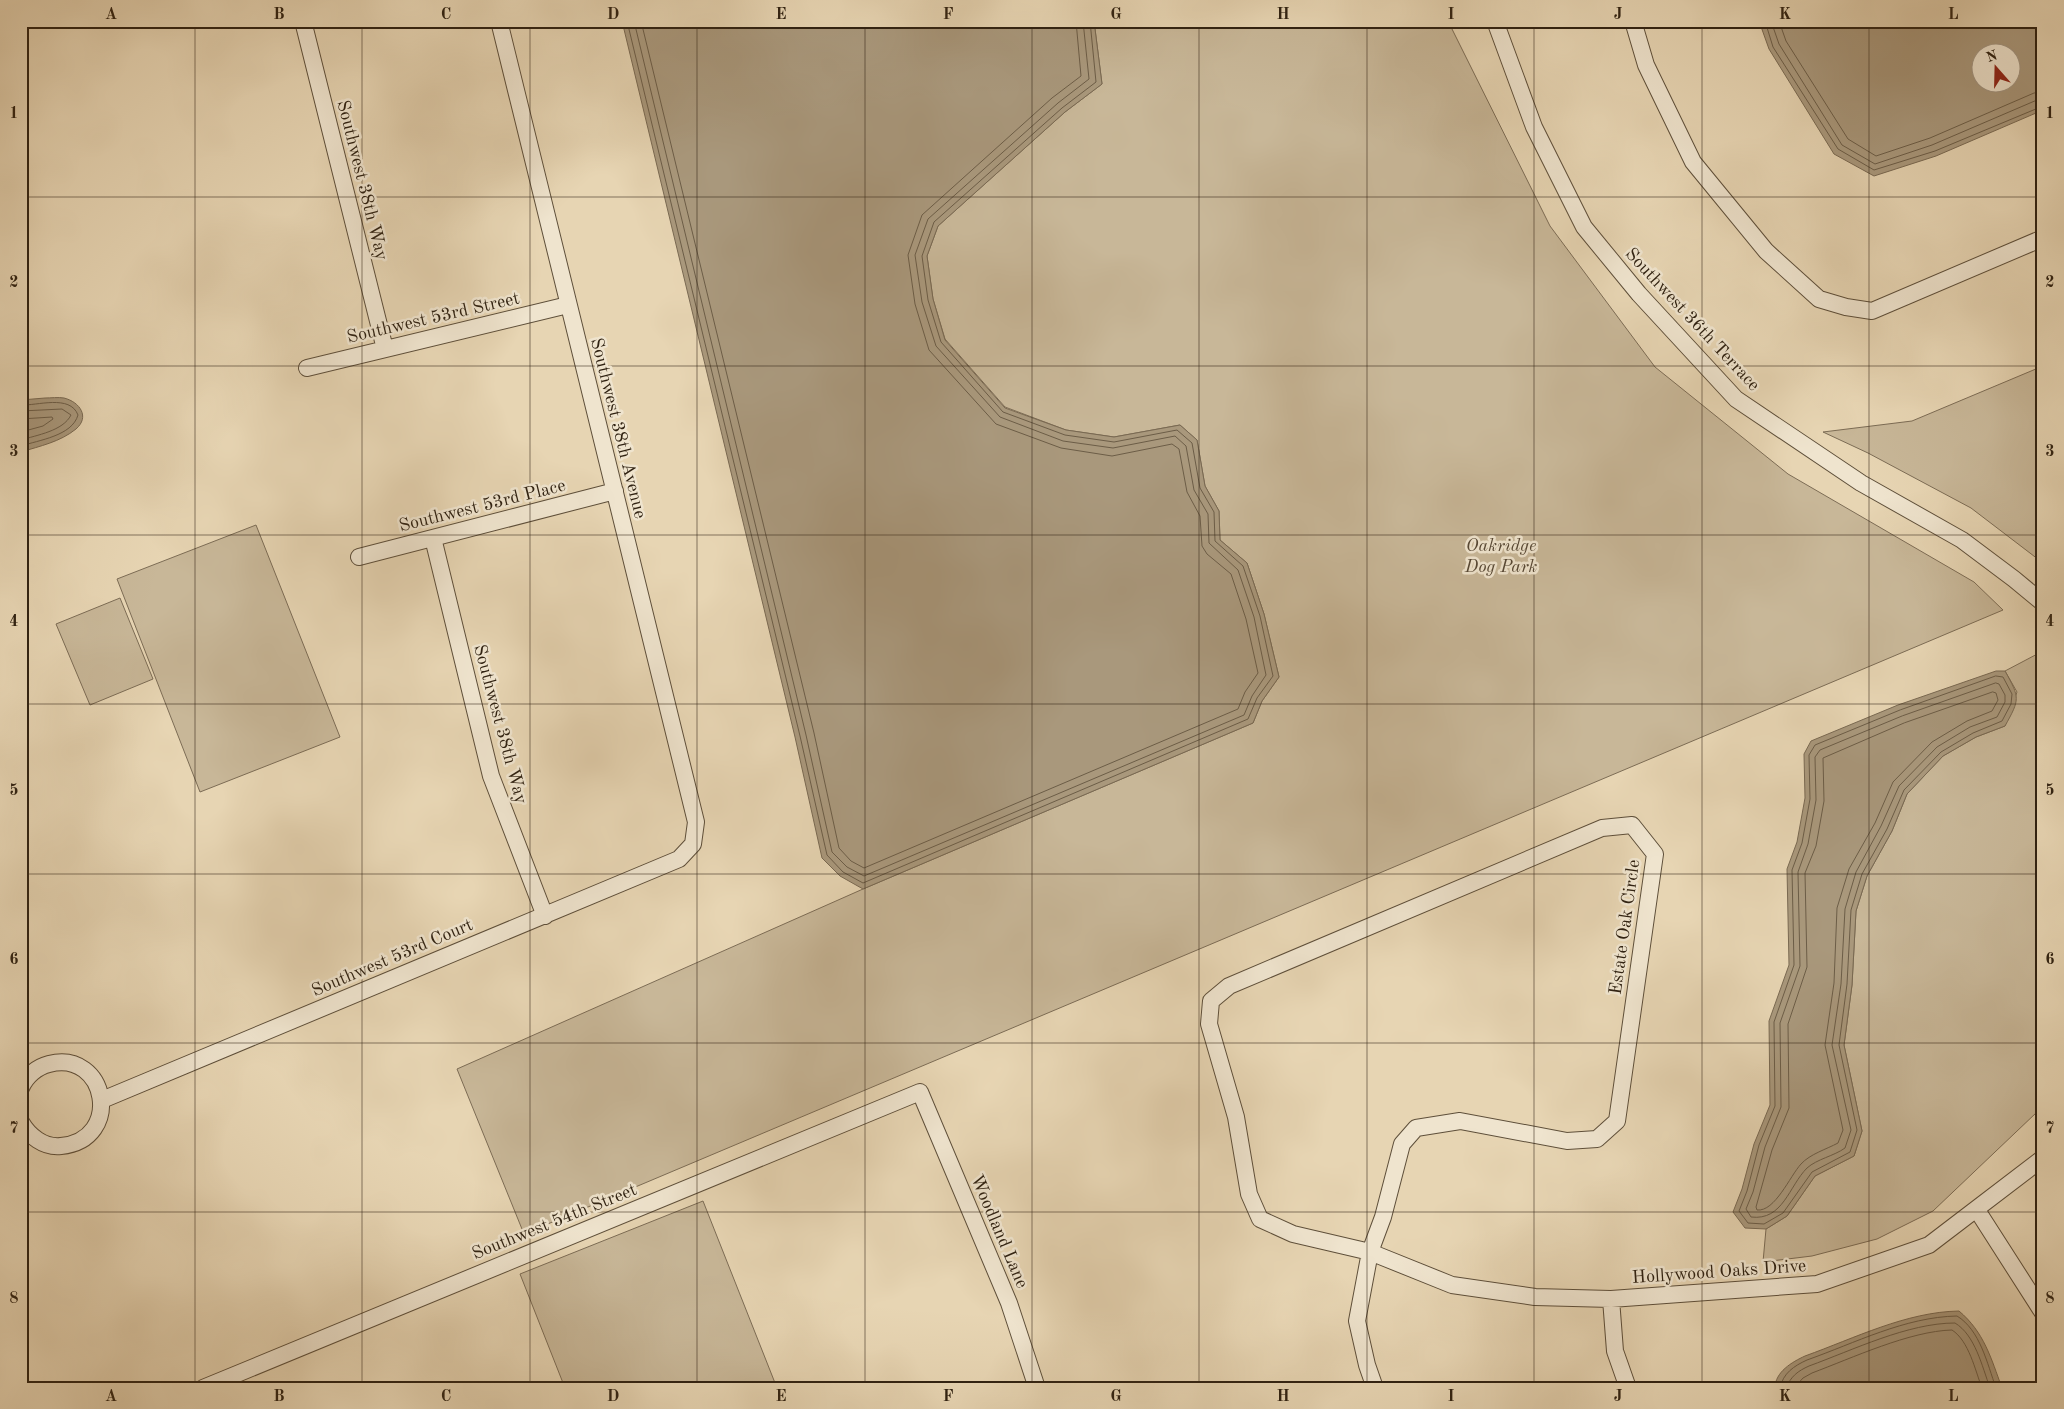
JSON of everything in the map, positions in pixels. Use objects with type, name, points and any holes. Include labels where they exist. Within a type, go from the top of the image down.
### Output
[{"type":"street","name":"Southwest 38th Way","points":[[303,21],[385,349]]},
{"type":"street","name":"Southwest 38th Avenue","points":[[499,21],[696,822],[693,844]]},
{"type":"street","name":"Southwest 36th Terrace","points":[[1495,21],[1534,127],[1584,227],[1639,294],[1736,400],[1861,483],[1962,540],[2043,603]]},
{"type":"street","points":[[1633,21],[1646,66],[1693,162],[1766,250],[1819,298],[1846,307],[1872,311],[2043,238]]},
{"type":"street","name":"Southwest 53rd Street","points":[[307,368],[568,306]]},
{"type":"street","name":"Southwest 53rd Place","points":[[359,557],[615,491]]},
{"type":"street","name":"Southwest 38th Way","points":[[433,538],[491,776],[544,916]]},
{"type":"street","name":"Estate Oak Circle","points":[[1632,825],[1655,854],[1617,1121],[1597,1139],[1567,1141],[1460,1121],[1416,1128],[1402,1144],[1383,1217],[1370,1252],[1293,1234],[1260,1219],[1249,1194],[1236,1117],[1209,1024],[1211,1002],[1229,986],[1602,828],[1632,825]]},
{"type":"street","name":"Southwest 53rd Court","points":[[102,1100],[679,859],[693,844]]},
{"type":"street","points":[[21,1088],[31,1073],[42,1066],[68,1063],[81,1068],[91,1076],[98,1087],[102,1100],[101,1114],[95,1128],[84,1138],[72,1145],[57,1146],[42,1143],[30,1135],[21,1122]]},
{"type":"street","name":"Southwest 54th Street","points":[[203,1388],[233,1382],[920,1092]]},
{"type":"street","name":"Woodland Lane","points":[[920,1092],[1009,1303],[1037,1388]]},
{"type":"street","name":"Hollywood Oaks Drive","points":[[1370,1252],[1452,1285],[1535,1297],[1611,1299],[1817,1284],[1929,1245],[2043,1158]]},
{"type":"street","points":[[1976,1210],[2043,1313]]},
{"type":"street","points":[[1370,1252],[1357,1321],[1367,1365],[1375,1388]]},
{"type":"street","points":[[1611,1299],[1615,1351],[1628,1388]]},
{"type":"green space","name":"Oakridge Dog Park","points":[[1094,21],[1448,21],[1550,226],[1655,367],[1788,474],[1974,582],[2003,610],[524,1234],[457,1069],[863,889],[1253,723],[1262,701],[1279,677],[1264,614],[1247,563],[1220,540],[1219,511],[1205,486],[1197,440],[1180,425],[1114,437],[1066,430],[1005,407],[945,339],[933,299],[927,256],[938,226],[1065,112],[1102,84]]},
{"type":"green space","points":[[2043,366],[2043,563],[1971,508],[1868,453],[1823,432],[1912,421]]},
{"type":"green space","points":[[256,525],[340,737],[200,792],[117,579]]},
{"type":"green space","points":[[120,598],[153,679],[90,705],[56,624]]},
{"type":"green space","points":[[2043,651],[2043,1094],[2036,1113],[1933,1211],[1877,1239],[1812,1256],[1763,1262],[1766,1229],[1787,1216],[1815,1176],[1854,1156],[1862,1131],[1844,1045],[1852,985],[1856,911],[1867,876],[1892,831],[1907,794],[1943,756],[1976,737],[2005,726],[2017,692],[2005,671]]},
{"type":"green space","points":[[703,1201],[777,1388],[565,1388],[520,1274]]},
{"type":"water","points":[[622,21],[1094,21],[1102,84],[1065,112],[938,226],[927,256],[933,299],[945,340],[1005,408],[1066,430],[1114,437],[1180,425],[1197,440],[1205,486],[1219,511],[1220,540],[1247,563],[1264,614],[1279,677],[1262,701],[1253,723],[863,889],[840,876],[822,858],[795,737]]},
{"type":"water","points":[[1759,21],[2043,21],[2043,110],[1936,156],[1874,176],[1834,154],[1769,49]]},
{"type":"water","points":[[45,398],[70,400],[79,406],[83,415],[82,420],[76,429],[63,437],[21,452],[21,400]]},
{"type":"water","points":[[1996,671],[2005,671],[2016,693],[2016,704],[2005,726],[1976,737],[1943,756],[1907,794],[1892,831],[1867,876],[1856,911],[1852,985],[1844,1045],[1862,1131],[1854,1156],[1815,1176],[1787,1216],[1766,1229],[1745,1228],[1733,1212],[1742,1189],[1754,1144],[1770,1105],[1769,1021],[1789,965],[1787,869],[1797,842],[1805,798],[1804,754],[1811,741],[1898,705]]},
{"type":"water","points":[[1959,1311],[1968,1319],[1981,1337],[2002,1388],[1775,1388],[1781,1372],[1805,1356],[1900,1321],[1939,1312]]}]
